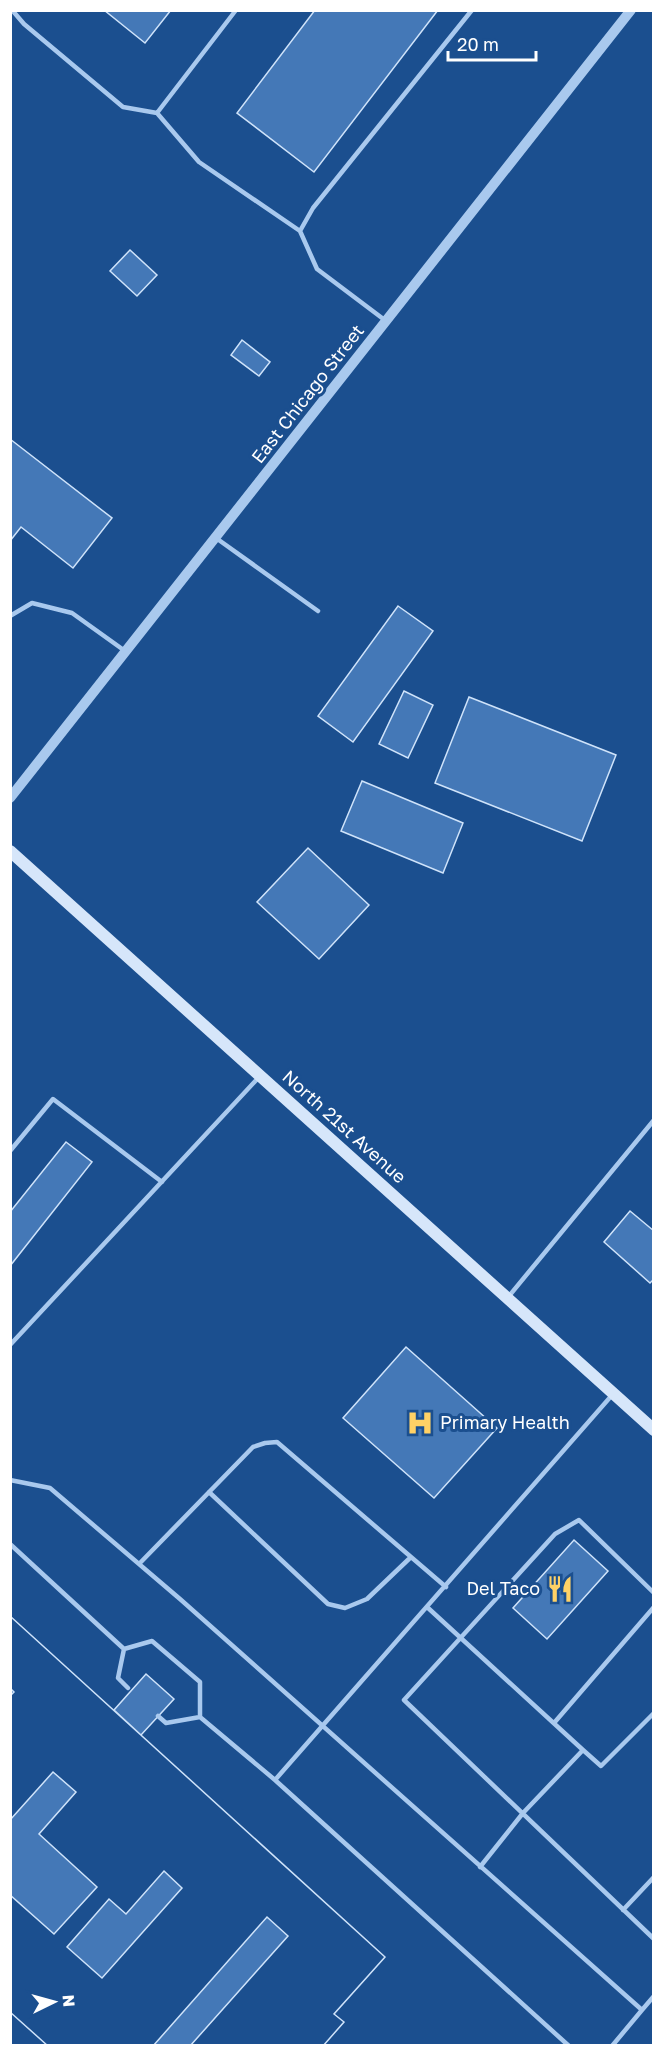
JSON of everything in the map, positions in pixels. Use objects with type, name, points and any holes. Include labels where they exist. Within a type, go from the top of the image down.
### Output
[{"type":"main road","name":"North 21st Avenue","points":[[10,851],[654,1430]]},
{"type":"street","name":"East Chicago Street","points":[[10,798],[631,10]]},
{"type":"lane","points":[[12,10],[24,24],[123,107],[157,113],[199,162],[300,231],[317,269],[386,321]]},
{"type":"lane","points":[[157,113],[236,10]]},
{"type":"lane","points":[[300,231],[313,208],[472,10]]},
{"type":"lane","points":[[216,538],[318,611]]},
{"type":"lane","points":[[10,616],[32,603],[72,613],[126,652]]},
{"type":"lane","points":[[10,1345],[260,1076]]},
{"type":"lane","points":[[10,1151],[53,1099],[162,1182]]},
{"type":"lane","points":[[507,1299],[654,1120]]},
{"type":"lane","points":[[275,1780],[613,1394]]},
{"type":"lane","points":[[139,1564],[253,1447],[278,1442],[446,1587]]},
{"type":"lane","points":[[10,1480],[50,1488],[139,1564],[642,2010]]},
{"type":"lane","points":[[209,1492],[328,1604],[345,1608],[367,1599],[411,1557]]},
{"type":"lane","points":[[654,1593],[579,1520],[555,1534],[404,1700],[654,1939]]},
{"type":"lane","points":[[10,1544],[124,1649]]},
{"type":"lane","points":[[554,1723],[654,1606]]},
{"type":"lane","points":[[428,1607],[601,1766],[654,1713]]},
{"type":"lane","points":[[124,1649],[152,1641],[200,1682],[200,1717],[275,1780],[569,2046]]},
{"type":"lane","points":[[124,1649],[118,1678],[128,1688]]},
{"type":"lane","points":[[158,1716],[166,1723],[200,1717]]},
{"type":"lane","points":[[480,1867],[523,1813],[583,1750]]},
{"type":"lane","points":[[623,1910],[654,1876]]},
{"type":"lane","points":[[612,2046],[654,1996]]},
{"type":"building","points":[[104,10],[171,10],[145,43]]},
{"type":"building","points":[[315,10],[438,10],[314,172],[237,113]]},
{"type":"building","points":[[130,250],[157,275],[137,296],[110,271]]},
{"type":"building","points":[[242,340],[270,362],[259,376],[231,355]]},
{"type":"building","points":[[10,439],[112,518],[73,568],[21,527],[10,541]]},
{"type":"building","points":[[398,606],[433,631],[353,742],[318,716]]},
{"type":"building","points":[[404,691],[433,705],[408,758],[379,744]]},
{"type":"building","points":[[469,697],[616,755],[582,841],[435,783]]},
{"type":"building","points":[[362,781],[463,823],[443,873],[341,831]]},
{"type":"building","points":[[308,848],[369,905],[319,959],[257,902]]},
{"type":"building","points":[[66,1142],[92,1162],[10,1266],[10,1212]]},
{"type":"building","points":[[630,1211],[654,1231],[654,1279],[650,1283],[604,1242]]},
{"type":"building","name":"Primary Health","points":[[406,1347],[497,1428],[434,1498],[343,1418]]},
{"type":"building","name":"Del Taco","points":[[574,1540],[608,1571],[547,1639],[513,1608]]},
{"type":"building","points":[[10,1616],[385,1957],[334,2014],[344,2022],[323,2046],[190,2046],[288,1936],[267,1917],[153,2046],[48,2046],[10,2012],[10,1895],[54,1934],[97,1887],[39,1834],[76,1792],[53,1772],[10,1820],[10,1696],[14,1692],[10,1688]],"holes":[[[164,1871],[182,1888],[102,1978],[67,1947],[109,1899],[126,1914]]]},
{"type":"building","points":[[10,1616],[385,1957],[334,2014],[344,2022],[323,2046],[48,2046],[10,2012]]},
{"type":"building","points":[[146,1674],[174,1699],[141,1735],[114,1710]]},
{"type":"place","name":"Primary Health","points":[[420,1423]]},
{"type":"place","name":"Del Taco","points":[[560,1589]]}]
